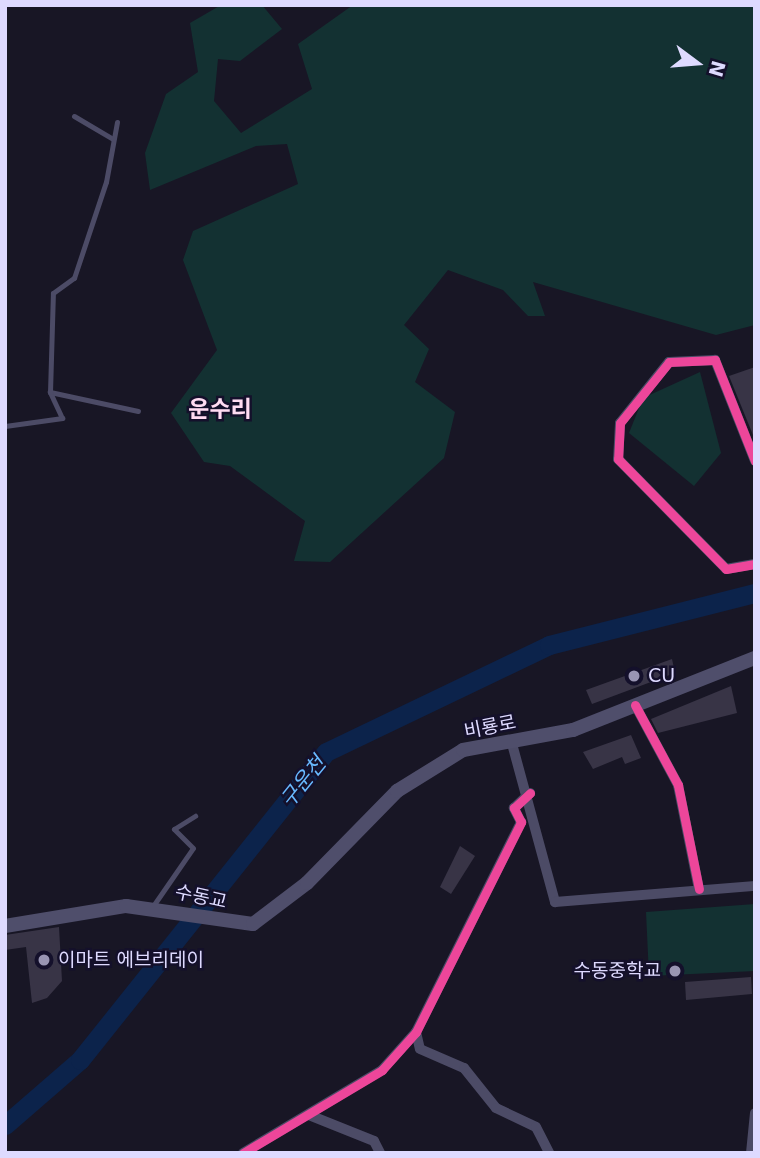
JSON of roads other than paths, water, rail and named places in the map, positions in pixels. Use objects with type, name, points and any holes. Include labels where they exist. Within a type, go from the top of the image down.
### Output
[{"type":"main road","name":"비룡로","points":[[241,925],[267,918],[379,805],[423,772],[463,750],[573,730],[755,658]]},
{"type":"main road","name":"수동교","points":[[153,906],[241,925]]},
{"type":"main road","points":[[5,926],[153,906]]},
{"type":"street","points":[[755,461],[715,360],[669,362],[620,423],[618,459],[726,569],[755,564]]},
{"type":"street","points":[[635,705],[678,785],[699,889]]},
{"type":"street","points":[[511,740],[530,793],[555,902],[755,886]]},
{"type":"street","points":[[243,1153],[382,1069],[416,1032],[521,822],[514,808],[530,793]]},
{"type":"street","points":[[416,1032],[420,1049],[464,1068],[496,1108],[536,1127],[549,1153]]},
{"type":"street","points":[[751,1153],[755,1113]]},
{"type":"street","points":[[309,1115],[374,1141],[380,1153]]},
{"type":"lane","points":[[74,116],[113,139]]},
{"type":"lane","points":[[5,426],[62,418],[50,392],[53,293],[74,278],[117,122]]},
{"type":"lane","points":[[50,392],[138,411]]},
{"type":"lane","points":[[153,906],[193,848],[174,829],[195,816]]},
{"type":"waterway","name":"구운천","points":[[5,1125],[80,1060],[326,752],[549,645],[755,593]]},
{"type":"place","name":"CU","points":[[634,676]]},
{"type":"place","name":"이마트 에브리데이","points":[[44,960]]},
{"type":"place","name":"수동중학교","points":[[675,971]]},
{"type":"district","name":"운수리","points":[[220,409]]}]
